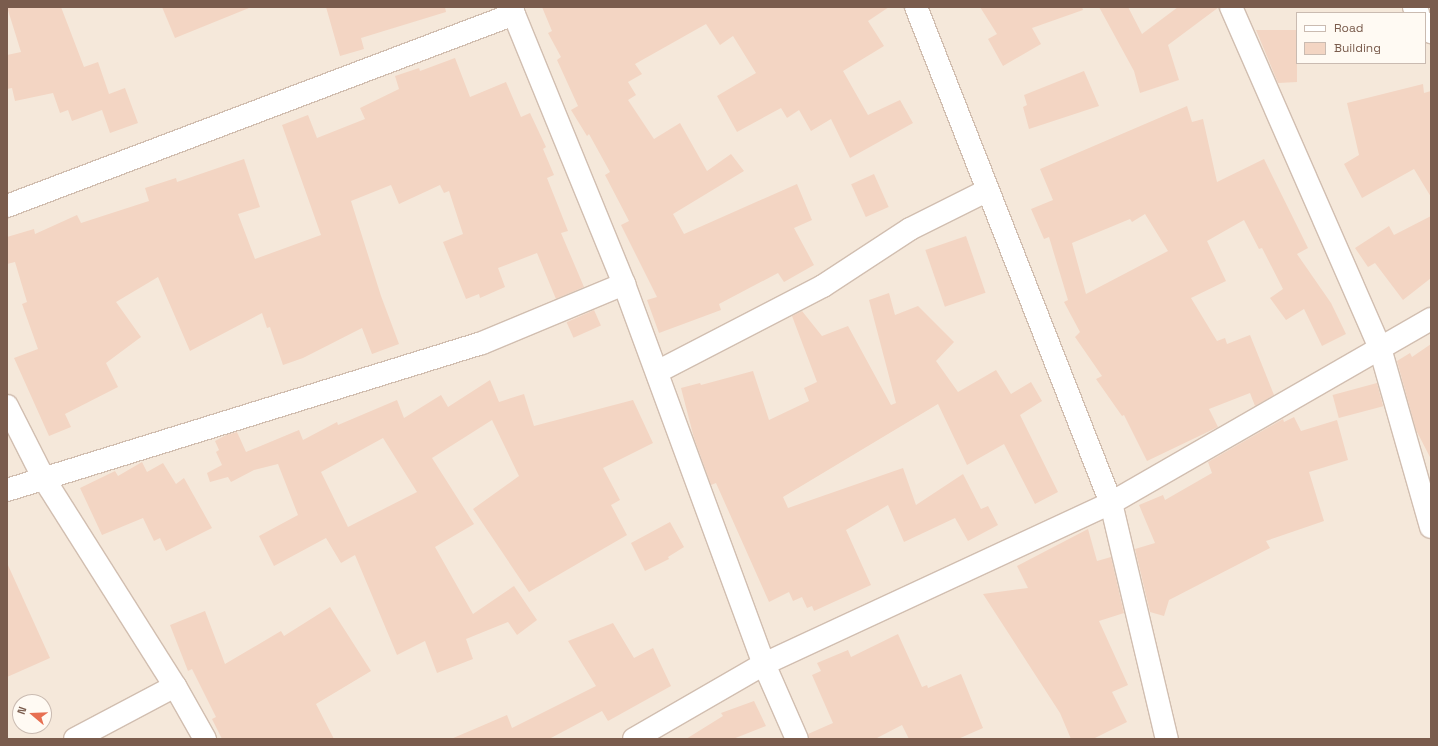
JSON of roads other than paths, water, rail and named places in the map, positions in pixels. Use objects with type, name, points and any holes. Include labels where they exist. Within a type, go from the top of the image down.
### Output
[{"type":"street","points":[[916,7],[1111,503],[1167,739]]},
{"type":"street","points":[[7,206],[513,10],[624,284],[764,664],[797,739]]},
{"type":"street","points":[[1238,10],[1380,348],[1431,527]]},
{"type":"street","points":[[657,372],[744,329],[822,286],[910,229],[988,190]]},
{"type":"street","points":[[7,490],[482,342],[624,284]]},
{"type":"street","points":[[634,739],[764,664],[1111,503],[1431,319]]},
{"type":"street","points":[[7,406],[44,479],[174,686],[205,739]]},
{"type":"street","points":[[75,739],[174,686]]}]
